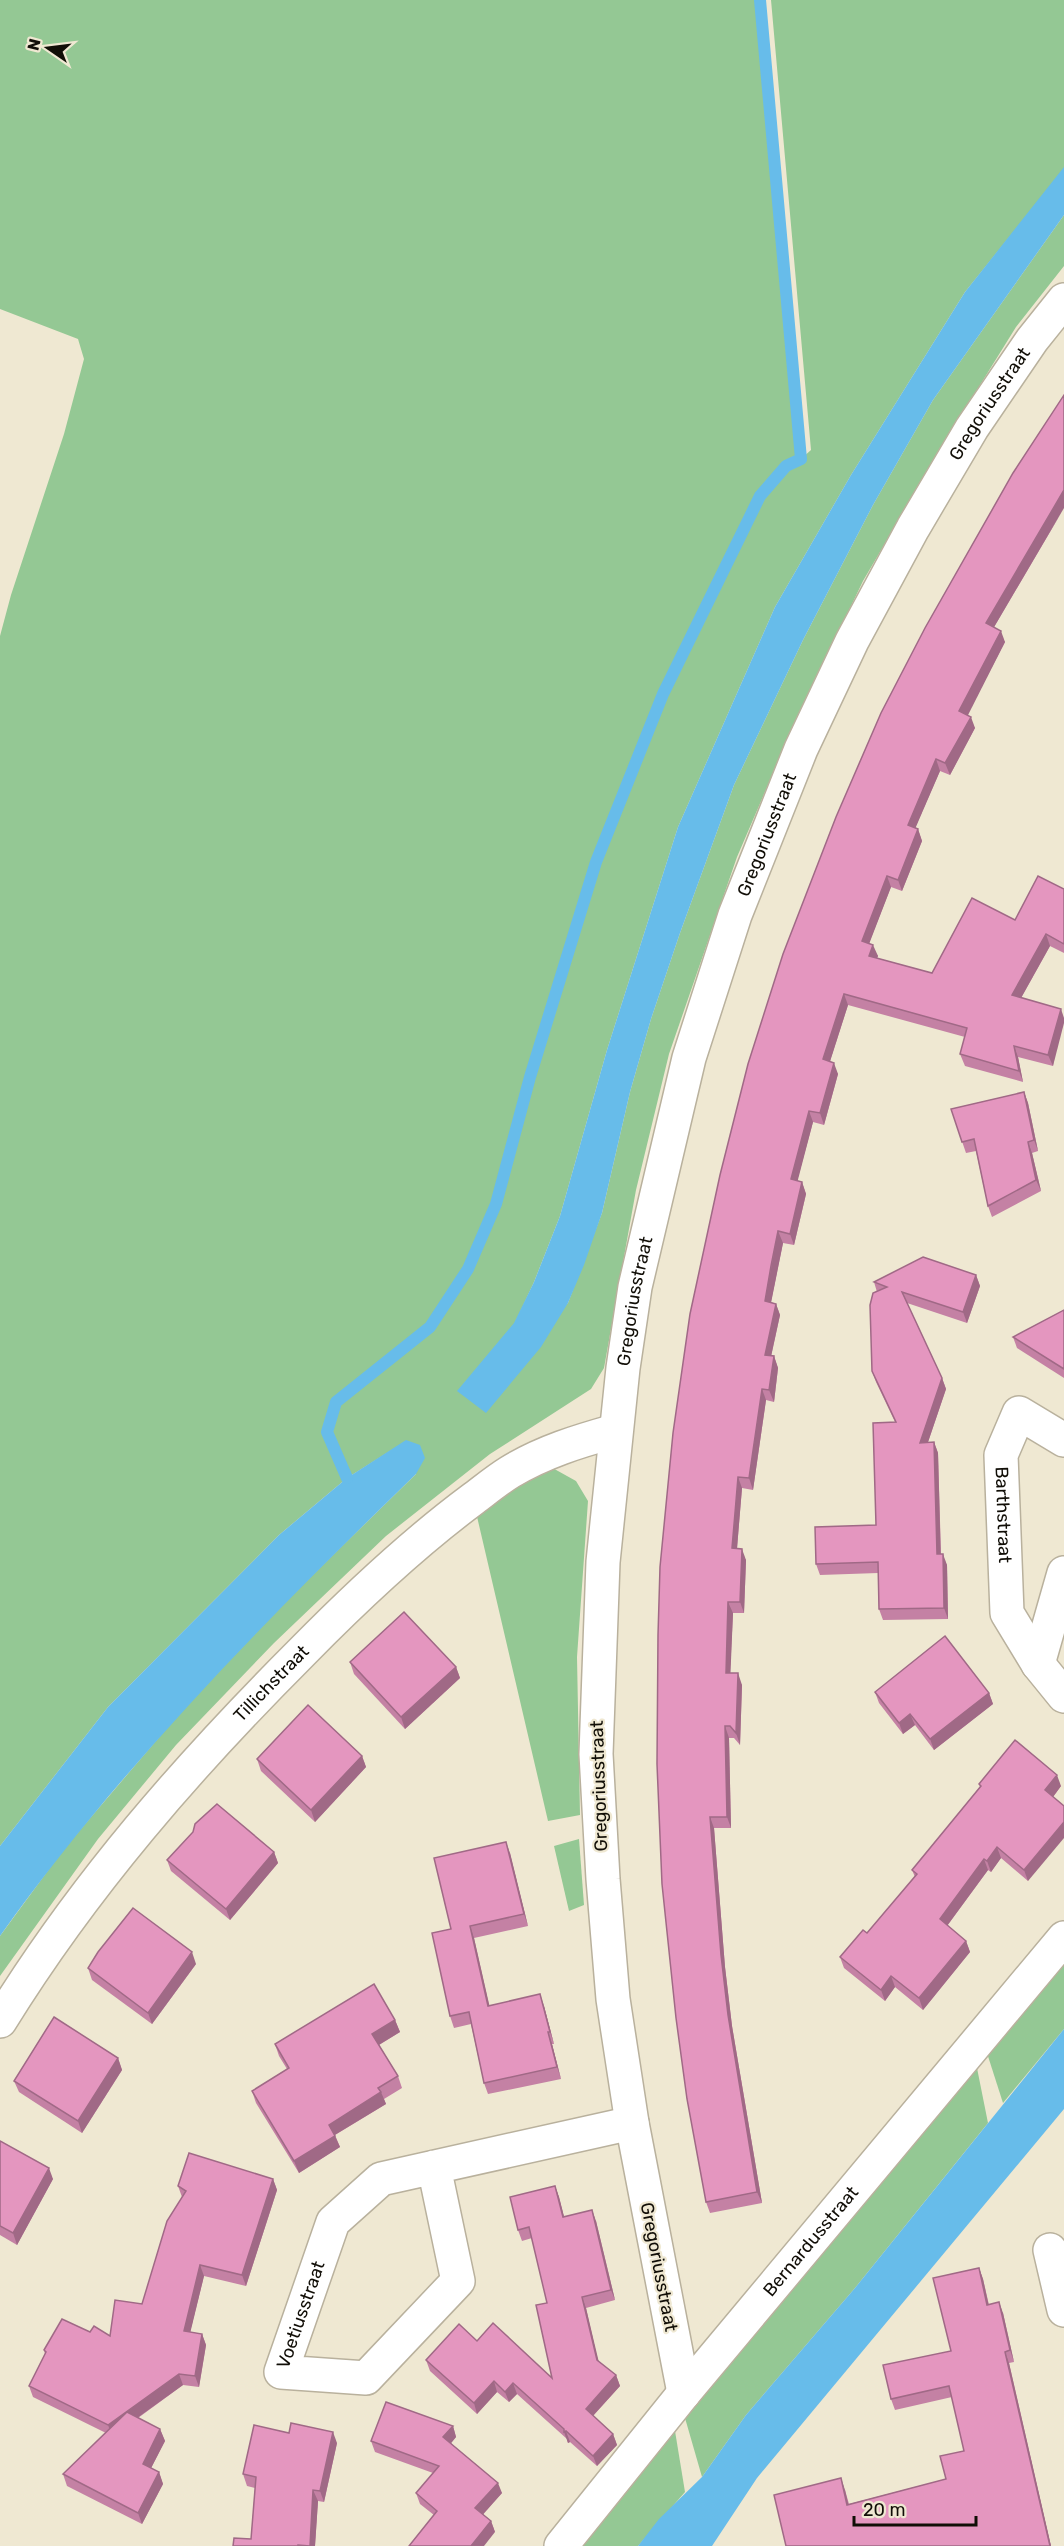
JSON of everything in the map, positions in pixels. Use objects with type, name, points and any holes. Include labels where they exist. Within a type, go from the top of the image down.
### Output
[{"type":"street","name":"Gregoriusstraat","points":[[684,2393],[632,2123],[613,1999],[596,1754],[603,1562],[615,1431],[635,1287],[689,1058],[735,915],[801,749],[852,641],[913,528],[972,428],[1032,340],[1064,300]]},
{"type":"street","name":"Barthstraat","points":[[1064,1440],[1019,1413],[1001,1455],[1007,1613],[1038,1664],[1064,1696]]},
{"type":"street","name":"Tillichstraat","points":[[0,2021],[78,1904],[129,1839],[230,1724],[339,1614],[452,1514],[510,1472],[564,1445],[615,1431]]},
{"type":"street","points":[[1038,1664],[1064,1573]]},
{"type":"street","name":"Bernardusstraat","points":[[561,2546],[684,2393],[1064,1938]]},
{"type":"street","name":"Voetiusstraat","points":[[434,2167],[458,2281],[366,2378],[281,2372],[333,2222],[381,2179],[434,2167],[632,2123]]},
{"type":"street","points":[[1050,2250],[1064,2310]]},
{"type":"green space","points":[[0,0],[760,0],[802,458],[811,450],[771,0],[1064,0],[1064,169],[965,292],[851,475],[775,607],[678,827],[607,1050],[560,1216],[534,1282],[515,1323],[458,1391],[568,1303],[602,1213],[630,1092],[651,1019],[680,933],[734,785],[803,640],[873,505],[933,400],[1064,215],[1064,266],[1016,327],[936,456],[863,581],[792,729],[737,857],[669,1054],[636,1190],[604,1368],[591,1389],[490,1454],[386,1536],[274,1643],[176,1745],[98,1839],[0,1976],[0,1936],[63,1850],[184,1708],[291,1596],[416,1474],[406,1441],[347,1478],[279,1535],[108,1707],[0,1846],[0,636],[11,595],[64,434],[84,359],[78,339],[0,309]]},
{"type":"green space","points":[[549,1466],[576,1481],[588,1501],[577,1657],[580,1815],[548,1821],[475,1508]]},
{"type":"green space","points":[[579,1839],[584,1905],[569,1911],[554,1846]]},
{"type":"green space","points":[[1064,1955],[1064,2029],[1003,2103],[986,2050]]},
{"type":"green space","points":[[976,2063],[988,2123],[855,2288],[746,2415],[702,2477],[685,2418],[869,2190]]},
{"type":"green space","points":[[675,2431],[685,2492],[638,2546],[579,2546]]},
{"type":"water","points":[[1064,167],[1064,215],[933,400],[873,505],[803,640],[734,785],[651,1019],[630,1092],[602,1213],[584,1265],[568,1303],[541,1347],[486,1413],[457,1391],[514,1323],[534,1282],[560,1216],[607,1050],[678,827],[775,607],[851,475],[965,292]]},
{"type":"water","points":[[406,1440],[420,1445],[425,1458],[416,1474],[305,1583],[146,1753],[95,1812],[0,1936],[0,1846],[108,1707],[279,1535],[347,1478]]},
{"type":"water","points":[[1064,2029],[1064,2109],[757,2478],[712,2546],[638,2546],[659,2519],[702,2477],[746,2415],[855,2288]]},
{"type":"building","points":[[1064,395],[1064,490],[986,623],[1001,631],[959,711],[971,717],[945,763],[936,759],[908,825],[918,829],[898,880],[887,876],[862,941],[873,945],[869,956],[932,973],[972,898],[1015,920],[1038,876],[1064,889],[1064,944],[1046,934],[1012,995],[1061,1009],[1048,1055],[1014,1046],[1019,1071],[960,1054],[967,1028],[844,994],[823,1059],[834,1063],[820,1113],[809,1111],[791,1179],[802,1182],[790,1234],[778,1231],[771,1266],[765,1301],[776,1304],[765,1355],[774,1356],[769,1390],[762,1389],[749,1478],[738,1477],[732,1548],[742,1549],[740,1602],[728,1602],[726,1673],[738,1673],[736,1733],[730,1726],[725,1726],[727,1817],[710,1817],[728,2015],[757,2192],[706,2202],[687,2099],[676,2018],[662,1884],[657,1764],[660,1567],[673,1433],[690,1314],[720,1175],[748,1064],[783,954],[836,817],[881,713],[925,628],[1013,473]]},
{"type":"building","points":[[1024,1092],[1034,1140],[1028,1142],[1036,1180],[988,1206],[974,1139],[962,1142],[951,1109]]},
{"type":"building","points":[[923,1257],[976,1275],[963,1312],[902,1292],[942,1378],[920,1443],[934,1442],[937,1554],[943,1554],[944,1608],[879,1609],[878,1562],[816,1564],[815,1527],[876,1525],[873,1423],[896,1422],[872,1371],[870,1305],[873,1293],[887,1287],[874,1282]]},
{"type":"building","points":[[1064,1310],[1064,1369],[1013,1337]]},
{"type":"building","points":[[404,1612],[456,1667],[401,1717],[350,1662]]},
{"type":"building","points":[[945,1636],[989,1693],[930,1739],[910,1714],[899,1723],[875,1692]]},
{"type":"building","points":[[308,1705],[362,1756],[311,1810],[257,1759]]},
{"type":"building","points":[[1015,1740],[1057,1775],[1045,1790],[1064,1806],[1064,1822],[1024,1870],[997,1847],[987,1861],[984,1859],[940,1919],[966,1941],[919,1998],[891,1976],[881,1990],[840,1957],[863,1930],[867,1933],[917,1874],[912,1870],[981,1786],[979,1784]]},
{"type":"building","points":[[217,1804],[274,1852],[226,1909],[167,1860],[193,1832],[195,1824]]},
{"type":"building","points":[[506,1842],[524,1914],[470,1926],[488,2006],[540,1994],[557,2067],[484,2083],[469,2012],[450,2016],[432,1933],[451,1929],[434,1858]]},
{"type":"building","points":[[133,1908],[192,1952],[148,2013],[88,1968]]},
{"type":"building","points":[[374,1984],[395,2020],[372,2034],[398,2076],[378,2088],[381,2092],[329,2125],[335,2136],[294,2161],[252,2091],[289,2068],[275,2044]]},
{"type":"building","points":[[54,2017],[118,2058],[78,2121],[14,2081]]},
{"type":"building","points":[[0,2141],[49,2168],[13,2233],[0,2226]]},
{"type":"building","points":[[189,2153],[273,2179],[242,2275],[200,2265],[184,2331],[202,2334],[195,2376],[179,2374],[108,2425],[29,2386],[46,2352],[44,2350],[62,2319],[90,2332],[94,2326],[110,2336],[115,2300],[142,2304],[167,2221],[186,2191],[178,2186]]},
{"type":"building","points":[[555,2186],[563,2217],[592,2210],[611,2290],[582,2297],[597,2360],[616,2375],[586,2409],[613,2434],[593,2456],[566,2431],[564,2432],[564,2429],[513,2383],[505,2392],[494,2381],[474,2403],[426,2360],[459,2324],[477,2341],[493,2323],[552,2378],[536,2305],[547,2303],[529,2227],[518,2230],[510,2197]]},
{"type":"building","points":[[979,2268],[987,2305],[999,2302],[1010,2350],[1005,2352],[1050,2546],[786,2546],[774,2495],[841,2478],[847,2505],[946,2479],[940,2456],[964,2451],[949,2386],[891,2399],[883,2365],[951,2351],[933,2278]]},
{"type":"building","points":[[386,2402],[453,2426],[443,2437],[498,2483],[475,2508],[491,2521],[471,2546],[409,2546],[437,2511],[416,2493],[439,2466],[371,2441]]},
{"type":"building","points":[[127,2412],[160,2429],[143,2464],[159,2472],[138,2513],[63,2474]]},
{"type":"building","points":[[291,2423],[333,2432],[320,2491],[313,2490],[310,2546],[233,2546],[234,2538],[251,2539],[256,2477],[243,2474],[254,2425],[289,2433]]},
{"type":"waterway","points":[[347,1478],[327,1432],[336,1402],[430,1327],[468,1269],[496,1204],[530,1077],[596,862],[663,694],[760,496],[786,466],[801,459],[760,0]]}]
